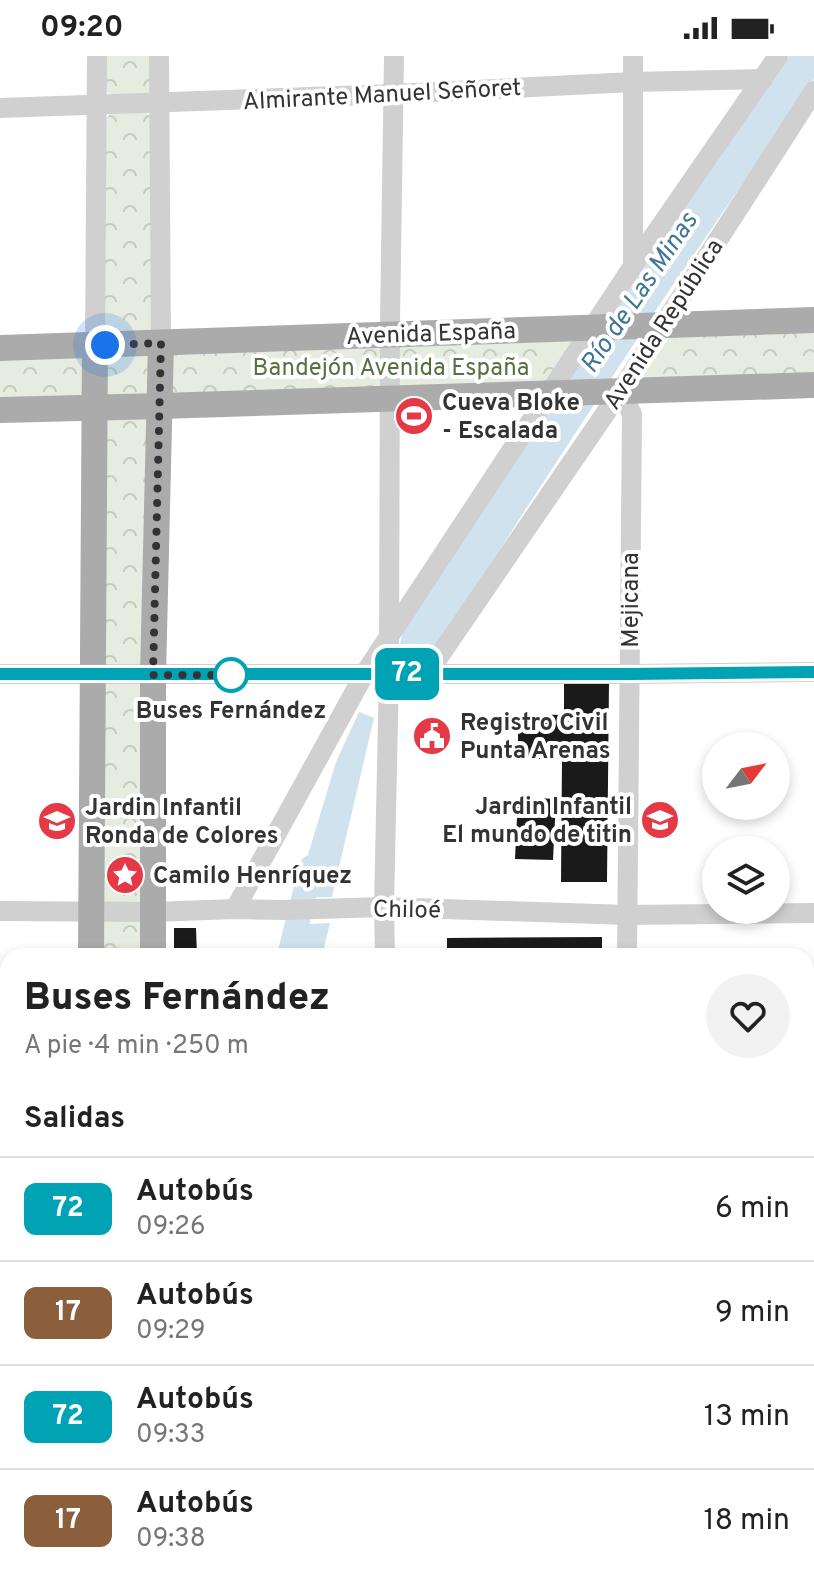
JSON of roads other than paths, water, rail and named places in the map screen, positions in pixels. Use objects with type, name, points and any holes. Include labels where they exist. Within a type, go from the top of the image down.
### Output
[{"type":"main road","name":"Avenida España","points":[[0,348],[814,320]]},
{"type":"main road","points":[[153,948],[153,675],[161,343]]},
{"type":"main road","points":[[91,948],[95,346]]},
{"type":"main road","points":[[0,410],[814,385]]},
{"type":"street","points":[[95,346],[97,56]]},
{"type":"street","points":[[159,56],[161,343]]},
{"type":"street","points":[[385,948],[394,56]]},
{"type":"street","points":[[633,56],[633,266]]},
{"type":"street","points":[[235,909],[390,633],[596,328],[633,266],[778,56]]},
{"type":"street","name":"Almirante Manuel Señoret","points":[[0,108],[763,79]]},
{"type":"street","name":"Avenida República","points":[[427,674],[814,91]]},
{"type":"street","name":"Mejicana","points":[[614,392],[632,414],[627,948]]},
{"type":"street","points":[[0,674],[814,672]]},
{"type":"street","name":"Chiloé","points":[[0,911],[153,912],[384,907],[627,915],[814,913]]},
{"type":"water","points":[[789,56],[814,56],[814,79],[658,307],[422,671],[404,661],[399,648],[403,631]]},
{"type":"water","points":[[359,712],[374,718],[332,897],[295,898],[336,762]]},
{"type":"water","points":[[330,923],[324,948],[285,948],[290,925]]},
{"type":"waterway","name":"Río de Las Minas","points":[[291,948],[311,867]]},
{"type":"place","name":"Cueva Bloke - Escalada","points":[[414,416]]},
{"type":"place","name":"Buses Fernández","points":[[231,675]]},
{"type":"place","name":"Registro Civil Punta Arenas","points":[[432,736]]},
{"type":"place","name":"Jardin Infantil El mundo de titin","points":[[660,820]]},
{"type":"place","name":"Jardin Infantil Ronda de Colores","points":[[57,821]]},
{"type":"place","name":"Camilo Henríquez","points":[[125,875]]},
{"type":"park label","name":"Bandejón Avenida España","points":[[391,367]]}]
